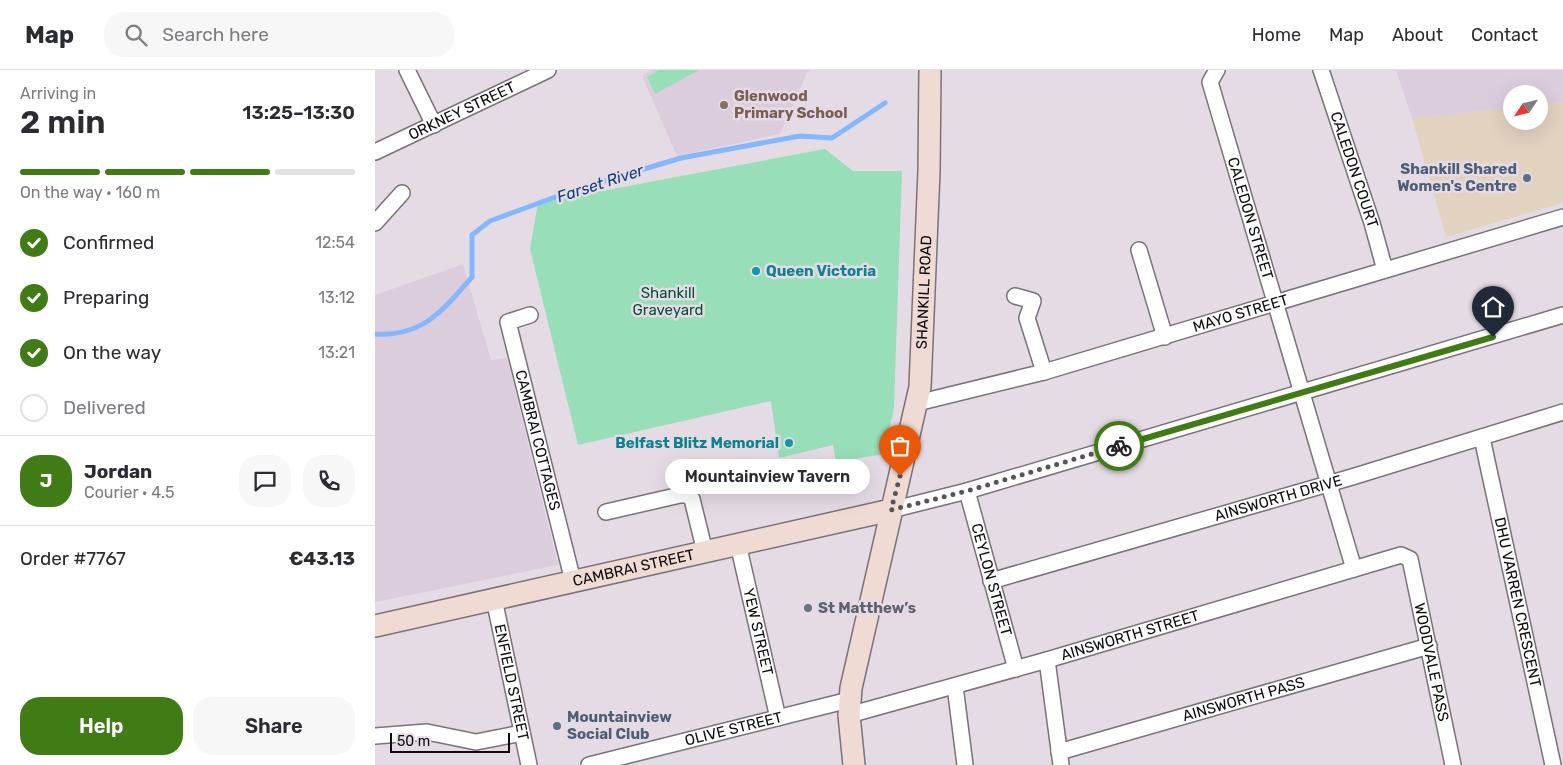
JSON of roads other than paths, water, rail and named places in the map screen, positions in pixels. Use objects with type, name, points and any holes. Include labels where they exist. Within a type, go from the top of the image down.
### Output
[{"type":"main road","name":"SHANKILL ROAD","points":[[854,765],[849,707],[891,510],[920,387],[935,73]]},
{"type":"main road","name":"CAMBRAI STREET","points":[[375,626],[891,510]]},
{"type":"street","points":[[407,70],[434,125]]},
{"type":"street","name":"ORKNEY STREET","points":[[375,152],[548,70]]},
{"type":"street","name":"CALEDON STREET","points":[[1217,70],[1210,82],[1354,569]]},
{"type":"street","name":"CALEDON COURT","points":[[1321,70],[1373,224],[1385,270]]},
{"type":"street","points":[[375,223],[402,193]]},
{"type":"street","name":"MAYO STREET","points":[[917,403],[1044,372],[1563,217]]},
{"type":"street","points":[[1139,250],[1165,336]]},
{"type":"street","points":[[1015,296],[1033,301],[1027,318],[1044,372]]},
{"type":"street","name":"CAMBRAI COTTAGES","points":[[530,315],[508,322],[573,582]]},
{"type":"street","points":[[891,510],[967,491],[1563,315]]},
{"type":"street","name":"AINSWORTH DRIVE","points":[[991,581],[1328,484],[1563,412]]},
{"type":"street","name":"DHU VARREN CRESCENT","points":[[1482,438],[1553,765]]},
{"type":"street","name":"CEYLON STREET","points":[[967,491],[1016,669]]},
{"type":"street","points":[[606,512],[679,494],[687,495],[692,499],[705,552]]},
{"type":"street","name":"YEW STREET","points":[[739,544],[778,718]]},
{"type":"street","name":"AINSWORTH STREET","points":[[849,707],[955,686],[1401,555],[1410,559]]},
{"type":"street","name":"WOODVALE PASS","points":[[1410,559],[1453,765]]},
{"type":"street","name":"ENFIELD STREET","points":[[494,599],[529,765]]},
{"type":"street","name":"AINSWORTH PASS","points":[[1060,758],[1429,646]]},
{"type":"street","points":[[1047,660],[1060,758]]},
{"type":"street","points":[[955,686],[965,765]]},
{"type":"street","name":"OLIVE STREET","points":[[589,765],[628,760],[778,718],[849,707]]},
{"type":"street","points":[[375,736],[427,732],[475,742],[522,732]]},
{"type":"waterway","name":"Farset River","points":[[375,334],[392,334],[406,331],[431,319],[441,310],[472,277],[472,235],[490,221],[580,188],[681,158],[800,136],[832,138],[885,103]]},
{"type":"place","name":"Glenwood Primary School","points":[[724,105]]},
{"type":"place","name":"Shankill Shared Women's Centre","points":[[1527,178]]},
{"type":"place","name":"Queen Victoria","points":[[756,271]]},
{"type":"place","name":"Belfast Blitz Memorial","points":[[789,443]]},
{"type":"place","name":"Mountainview Tavern","points":[[900,476]]},
{"type":"place","name":"St Matthew’s","points":[[808,608]]},
{"type":"place","name":"Mountainview Social Club","points":[[557,726]]},
{"type":"park label","name":"Shankill Graveyard","points":[[668,302]]}]
